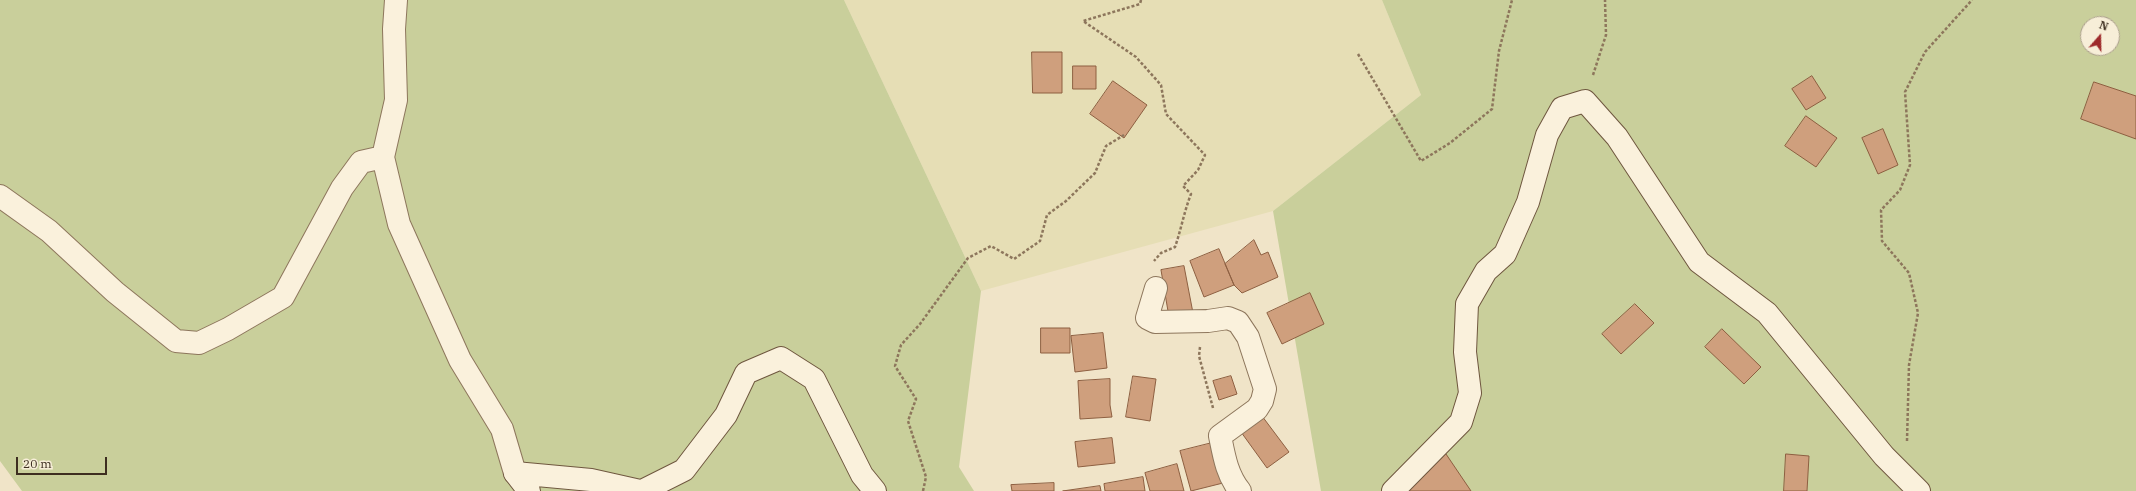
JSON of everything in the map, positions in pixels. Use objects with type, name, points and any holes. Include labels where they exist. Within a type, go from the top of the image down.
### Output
[{"type":"street","points":[[396,0],[394,29],[396,100],[383,157],[399,224],[460,360],[502,429],[515,473],[529,491]]},
{"type":"street","points":[[1393,491],[1461,422],[1470,393],[1465,352],[1467,304],[1486,271],[1505,254],[1528,202],[1547,135],[1562,108],[1585,101],[1617,137],[1700,262],[1767,313],[1884,456],[1919,491]]},
{"type":"street","points":[[0,196],[49,231],[115,292],[176,341],[199,343],[228,329],[283,297],[342,188],[361,162],[383,157]]},
{"type":"street","points":[[1156,288],[1148,318],[1151,321],[1208,321],[1228,318],[1238,322],[1248,337],[1265,389],[1262,401],[1257,409],[1220,436],[1224,458],[1232,480],[1240,491]]},
{"type":"street","points":[[515,473],[591,480],[641,491],[684,470],[726,415],[746,373],[782,358],[814,379],[862,475],[875,491]]},
{"type":"path","points":[[1141,0],[1140,4],[1083,21],[1136,57],[1160,85],[1166,114],[1205,155],[1198,170],[1183,186],[1191,194],[1185,209],[1183,226],[1175,247],[1161,253],[1148,268],[1156,288]]},
{"type":"path","points":[[1358,54],[1421,161],[1450,143],[1492,109],[1499,51],[1512,0]]},
{"type":"path","points":[[1585,101],[1606,35],[1605,0]]},
{"type":"path","points":[[1884,456],[1907,441],[1909,365],[1918,312],[1909,273],[1882,241],[1881,210],[1900,190],[1910,165],[1905,92],[1925,52],[1972,0]]},
{"type":"path","points":[[923,491],[926,477],[908,421],[916,399],[895,366],[901,345],[920,324],[968,258],[991,246],[1014,259],[1040,241],[1047,214],[1066,200],[1095,173],[1106,146],[1124,135]]},
{"type":"path","points":[[1208,321],[1200,344],[1199,356],[1220,436]]},
{"type":"shaded area","points":[[844,0],[1382,0],[1421,95],[1273,211],[981,291]]},
{"type":"green space","points":[[0,0],[844,0],[981,291],[959,467],[974,491],[22,491],[0,461]]},
{"type":"green space","points":[[1382,0],[2136,0],[2136,491],[1321,491],[1273,211],[1421,95]]},
{"type":"building","points":[[1032,52],[1062,52],[1062,93],[1033,93]]},
{"type":"building","points":[[1073,66],[1096,66],[1096,89],[1073,89]]},
{"type":"building","points":[[1812,76],[1826,98],[1806,110],[1792,89]]},
{"type":"building","points":[[1113,81],[1147,105],[1124,138],[1090,114]]},
{"type":"building","points":[[2094,82],[2136,96],[2136,139],[2081,119]]},
{"type":"building","points":[[1806,116],[1837,138],[1816,167],[1785,146]]},
{"type":"building","points":[[1883,129],[1898,165],[1878,174],[1862,138]]},
{"type":"building","points":[[1254,240],[1261,255],[1268,252],[1278,277],[1242,293],[1234,285],[1225,264]]},
{"type":"building","points":[[1219,249],[1234,285],[1204,297],[1190,261]]},
{"type":"building","points":[[1184,266],[1193,313],[1169,317],[1161,270]]},
{"type":"building","points":[[1310,293],[1324,324],[1282,344],[1267,313]]},
{"type":"building","points":[[1635,304],[1654,323],[1621,354],[1602,334]]},
{"type":"building","points":[[1041,328],[1070,328],[1070,353],[1041,353]]},
{"type":"building","points":[[1722,329],[1761,367],[1744,384],[1705,347]]},
{"type":"building","points":[[1103,333],[1107,368],[1075,372],[1071,336]]},
{"type":"building","points":[[1133,376],[1156,379],[1150,421],[1126,417]]},
{"type":"building","points":[[1231,376],[1237,394],[1219,400],[1213,381]]},
{"type":"building","points":[[1110,379],[1110,405],[1112,417],[1080,419],[1078,381]]},
{"type":"building","points":[[1262,416],[1289,452],[1267,468],[1241,432]]},
{"type":"building","points":[[1112,438],[1115,463],[1078,467],[1075,442]]},
{"type":"building","points":[[1212,443],[1223,483],[1191,491],[1180,451]]},
{"type":"building","points":[[1446,454],[1471,491],[1406,491],[1401,485]]},
{"type":"building","points":[[1786,454],[1809,456],[1807,491],[1784,491]]},
{"type":"building","points":[[1177,464],[1184,491],[1150,491],[1145,473]]},
{"type":"building","points":[[1143,477],[1145,491],[1105,491],[1104,484]]},
{"type":"building","points":[[1054,483],[1054,491],[1012,491],[1011,485]]},
{"type":"building","points":[[1100,486],[1101,491],[1063,491]]}]
